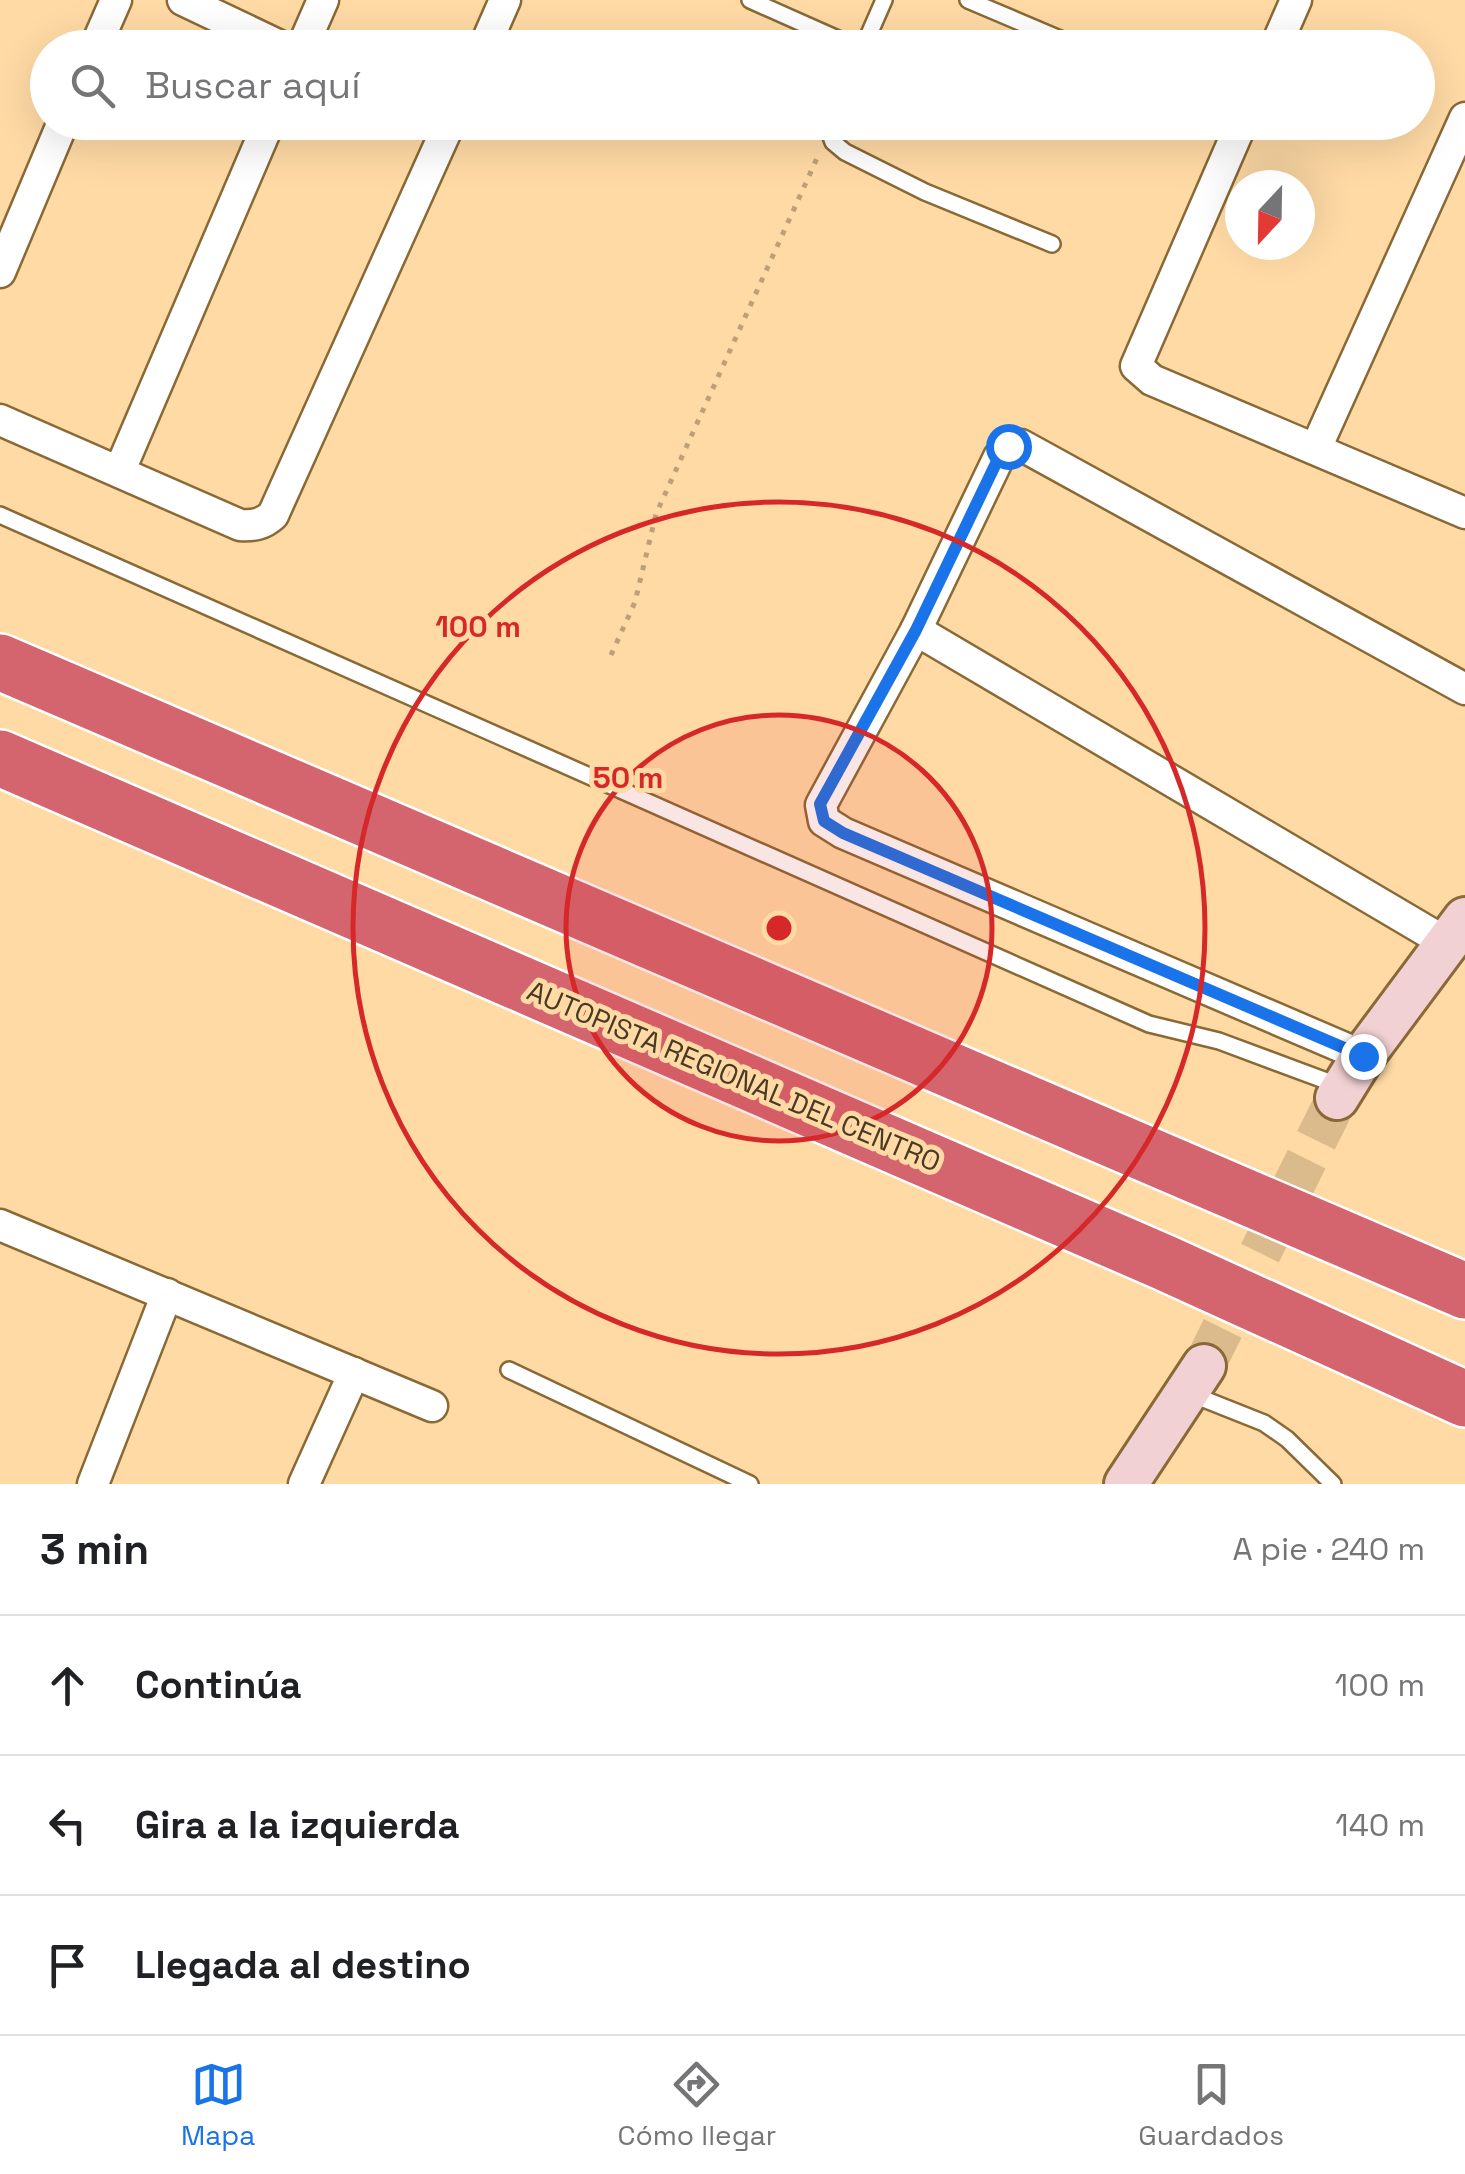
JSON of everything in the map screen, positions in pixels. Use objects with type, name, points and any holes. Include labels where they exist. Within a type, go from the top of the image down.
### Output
[{"type":"highway","points":[[0,662],[1465,1291]]},
{"type":"highway","name":"AUTOPISTA REGIONAL DEL CENTRO","points":[[0,758],[1145,1254],[1465,1399]]},
{"type":"main road","points":[[1348,1080],[1455,931]]},
{"type":"main road","points":[[1126,1484],[1196,1380]]},
{"type":"street","points":[[103,30],[116,0]]},
{"type":"street","points":[[182,0],[246,30]]},
{"type":"street","points":[[310,30],[323,0]]},
{"type":"street","points":[[492,30],[505,0]]},
{"type":"street","points":[[1283,30],[1296,0]]},
{"type":"street","points":[[1316,448],[1465,118]]},
{"type":"street","points":[[0,272],[56,140]]},
{"type":"street","points":[[120,470],[261,140]]},
{"type":"street","points":[[0,420],[240,525],[260,524],[273,515],[440,140]]},
{"type":"street","points":[[1234,140],[1136,366],[1152,380],[1465,513]]},
{"type":"street","points":[[1348,1080],[860,841],[824,821],[820,804],[916,630],[999,457],[1008,446],[1021,446],[1465,689]]},
{"type":"street","points":[[916,630],[1455,931]]},
{"type":"street","points":[[0,1224],[432,1406]]},
{"type":"street","points":[[93,1484],[167,1294]]},
{"type":"street","points":[[304,1484],[354,1373]]},
{"type":"lane","points":[[750,0],[819,30]]},
{"type":"lane","points":[[870,30],[884,0]]},
{"type":"lane","points":[[968,0],[1039,30]]},
{"type":"lane","points":[[833,140],[845,152],[925,192],[1052,244]]},
{"type":"lane","points":[[0,515],[1149,1024],[1218,1040],[1348,1080]]},
{"type":"lane","points":[[509,1370],[750,1484]]},
{"type":"lane","points":[[1196,1380],[1288,1439],[1333,1484]]},
{"type":"path","points":[[612,655],[636,602],[656,514],[824,140]]},
{"type":"tunnel","points":[[1204,1366],[1337,1098]]},
{"type":"route","points":[[1008,446],[999,457],[916,630],[820,804],[824,821],[843,833],[1363,1056]]}]
